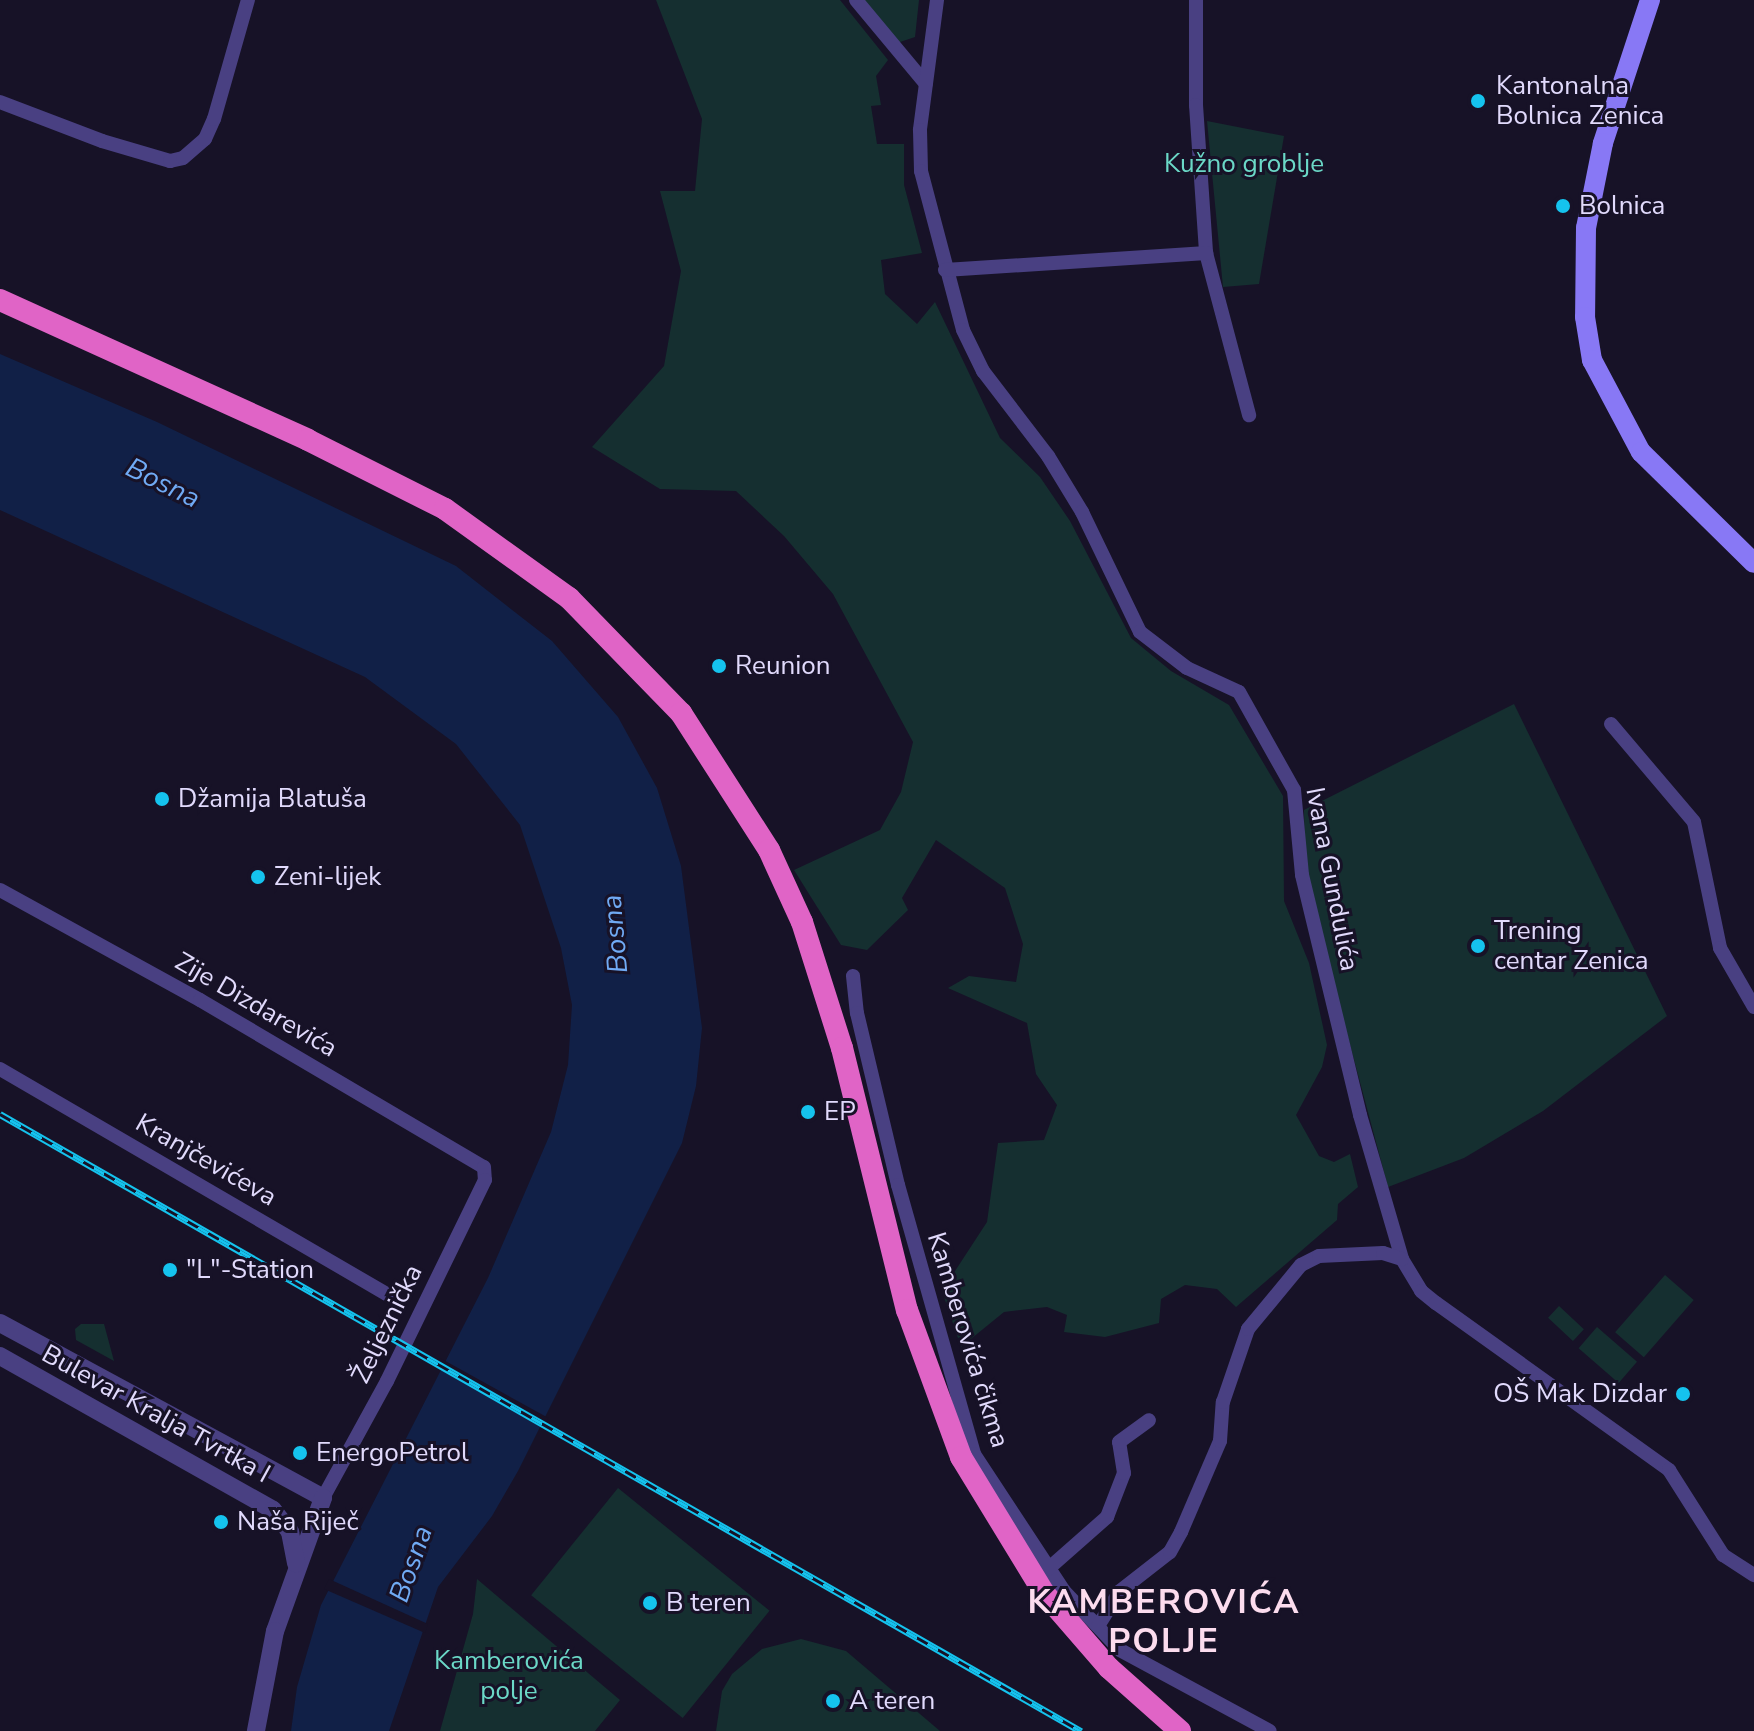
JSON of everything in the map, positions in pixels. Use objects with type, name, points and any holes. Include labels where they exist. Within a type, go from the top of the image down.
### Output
[{"type":"highway","points":[[0,300],[308,440],[445,509],[569,598],[681,713],[740,799],[802,922],[842,1048],[907,1310],[961,1457],[1044,1593],[1109,1668],[1180,1731]]},
{"type":"main road","points":[[1650,0],[1603,143],[1586,228],[1585,317],[1592,360],[1641,452],[1754,563]]},
{"type":"street","points":[[0,102],[102,141],[170,161],[183,158],[205,139],[214,119],[248,0]]},
{"type":"street","points":[[856,0],[926,84]]},
{"type":"street","name":"Ivana Gundulića","points":[[937,0],[926,84],[921,171],[963,330],[983,371],[1048,456],[1082,512],[1140,632],[1187,668],[1239,692],[1294,790],[1305,889],[1360,1115],[1402,1259],[1421,1291],[1436,1303],[1669,1470],[1723,1555],[1754,1575]]},
{"type":"street","points":[[1196,0],[1196,105],[1206,253],[1249,415]]},
{"type":"street","points":[[945,270],[1206,253]]},
{"type":"street","points":[[1611,724],[1694,822],[1720,948],[1754,1007]]},
{"type":"street","name":"Zije Dizdarevića","points":[[0,890],[210,1006],[484,1167]]},
{"type":"street","name":"Kamberovića čikma","points":[[853,976],[857,1013],[898,1185],[955,1379],[967,1436],[1048,1569],[1120,1650],[1157,1673],[1270,1731]]},
{"type":"street","name":"Kranjčevićeva","points":[[0,1069],[387,1294]]},
{"type":"street","name":"Željeznička","points":[[320,1506],[387,1381],[485,1180],[484,1167]]},
{"type":"street","points":[[1098,1626],[1120,1591],[1170,1552],[1220,1441],[1223,1402],[1248,1329],[1301,1265],[1319,1256],[1383,1253],[1402,1259]]},
{"type":"street","name":"Bulevar Kralja Tvrtka I","points":[[0,1323],[320,1506]]},
{"type":"street","name":"Bulevar Kralja Tvrtka I","points":[[0,1356],[273,1510],[290,1532],[297,1567]]},
{"type":"street","points":[[1048,1569],[1107,1517],[1124,1473],[1119,1442],[1149,1420]]},
{"type":"street","points":[[273,1510],[303,1519],[320,1506]]},
{"type":"street","points":[[256,1731],[266,1668],[297,1567],[320,1506]]},
{"type":"green space","points":[[656,0],[840,0],[888,60],[876,76],[881,105],[871,106],[877,144],[904,144],[904,185],[922,253],[881,260],[885,294],[917,324],[935,302],[1000,438],[1040,477],[1070,521],[1131,638],[1171,671],[1229,705],[1283,796],[1284,901],[1309,963],[1327,1045],[1322,1067],[1296,1115],[1319,1156],[1334,1162],[1350,1154],[1358,1187],[1338,1204],[1337,1220],[1236,1307],[1217,1289],[1185,1285],[1161,1299],[1159,1323],[1105,1337],[1064,1332],[1067,1315],[1047,1307],[1004,1312],[961,1347],[942,1291],[987,1222],[998,1143],[1044,1140],[1057,1105],[1036,1074],[1027,1023],[948,988],[969,976],[1016,982],[1023,944],[1005,888],[936,840],[902,898],[908,910],[867,950],[841,945],[794,870],[880,830],[901,792],[913,742],[833,594],[784,536],[736,491],[660,489],[592,447],[664,366],[681,271],[660,191],[695,191],[702,119]]},
{"type":"green space","points":[[864,0],[919,0],[915,37],[897,43]]},
{"type":"green space","name":"Kužno groblje","points":[[1207,121],[1284,136],[1259,284],[1223,287]]},
{"type":"green space","name":"Trening centar Zenica","points":[[1514,704],[1667,1016],[1543,1111],[1464,1158],[1388,1187],[1305,876],[1304,810]]},
{"type":"green space","points":[[1665,1275],[1694,1300],[1644,1357],[1615,1332]]},
{"type":"green space","points":[[1559,1306],[1584,1329],[1573,1341],[1548,1318]]},
{"type":"green space","points":[[81,1324],[104,1324],[114,1361],[76,1340],[75,1329]]},
{"type":"green space","points":[[1597,1327],[1637,1362],[1619,1383],[1579,1348]]},
{"type":"green space","name":"B teren","points":[[618,1488],[770,1611],[683,1718],[531,1595]]},
{"type":"green space","name":"Kamberovića polje","points":[[477,1579],[620,1700],[595,1731],[440,1731],[473,1614]]},
{"type":"green space","points":[[801,1639],[846,1651],[940,1731],[716,1731],[722,1691],[732,1674],[762,1649]]},
{"type":"water","name":"Bosna","points":[[0,354],[157,422],[456,566],[552,641],[618,717],[657,788],[681,866],[702,1028],[696,1086],[682,1143],[518,1471],[492,1516],[438,1587],[389,1731],[291,1731],[297,1687],[321,1605],[488,1278],[551,1132],[568,1065],[572,1005],[561,948],[520,825],[456,744],[365,677],[0,510]]},
{"type":"pier","points":[[440,1358],[548,1418],[544,1426],[436,1366]]},
{"type":"pier","points":[[329,1579],[428,1624],[425,1633],[324,1589]]},
{"type":"railway","points":[[0,1114],[1081,1731]]},
{"type":"place","name":"Kantonalna Bolnica Zenica","points":[[1478,101]]},
{"type":"place","name":"Bolnica","points":[[1563,206]]},
{"type":"place","name":"Reunion","points":[[719,666]]},
{"type":"place","name":"Džamija Blatuša","points":[[162,799]]},
{"type":"place","name":"Zeni-lijek","points":[[258,877]]},
{"type":"place","name":"Trening centar Zenica","points":[[1478,946]]},
{"type":"place","name":"EP","points":[[808,1112]]},
{"type":"place","name":"\"L\"-Station","points":[[170,1270]]},
{"type":"place","name":"OŠ Mak Dizdar","points":[[1683,1394]]},
{"type":"place","name":"EnergoPetrol","points":[[300,1453]]},
{"type":"place","name":"Naša Riječ","points":[[221,1522]]},
{"type":"place","name":"B teren","points":[[650,1603]]},
{"type":"place","name":"A teren","points":[[833,1701]]},
{"type":"district","name":"KAMBEROVIĆA POLJE","points":[[1164,1622]]}]
